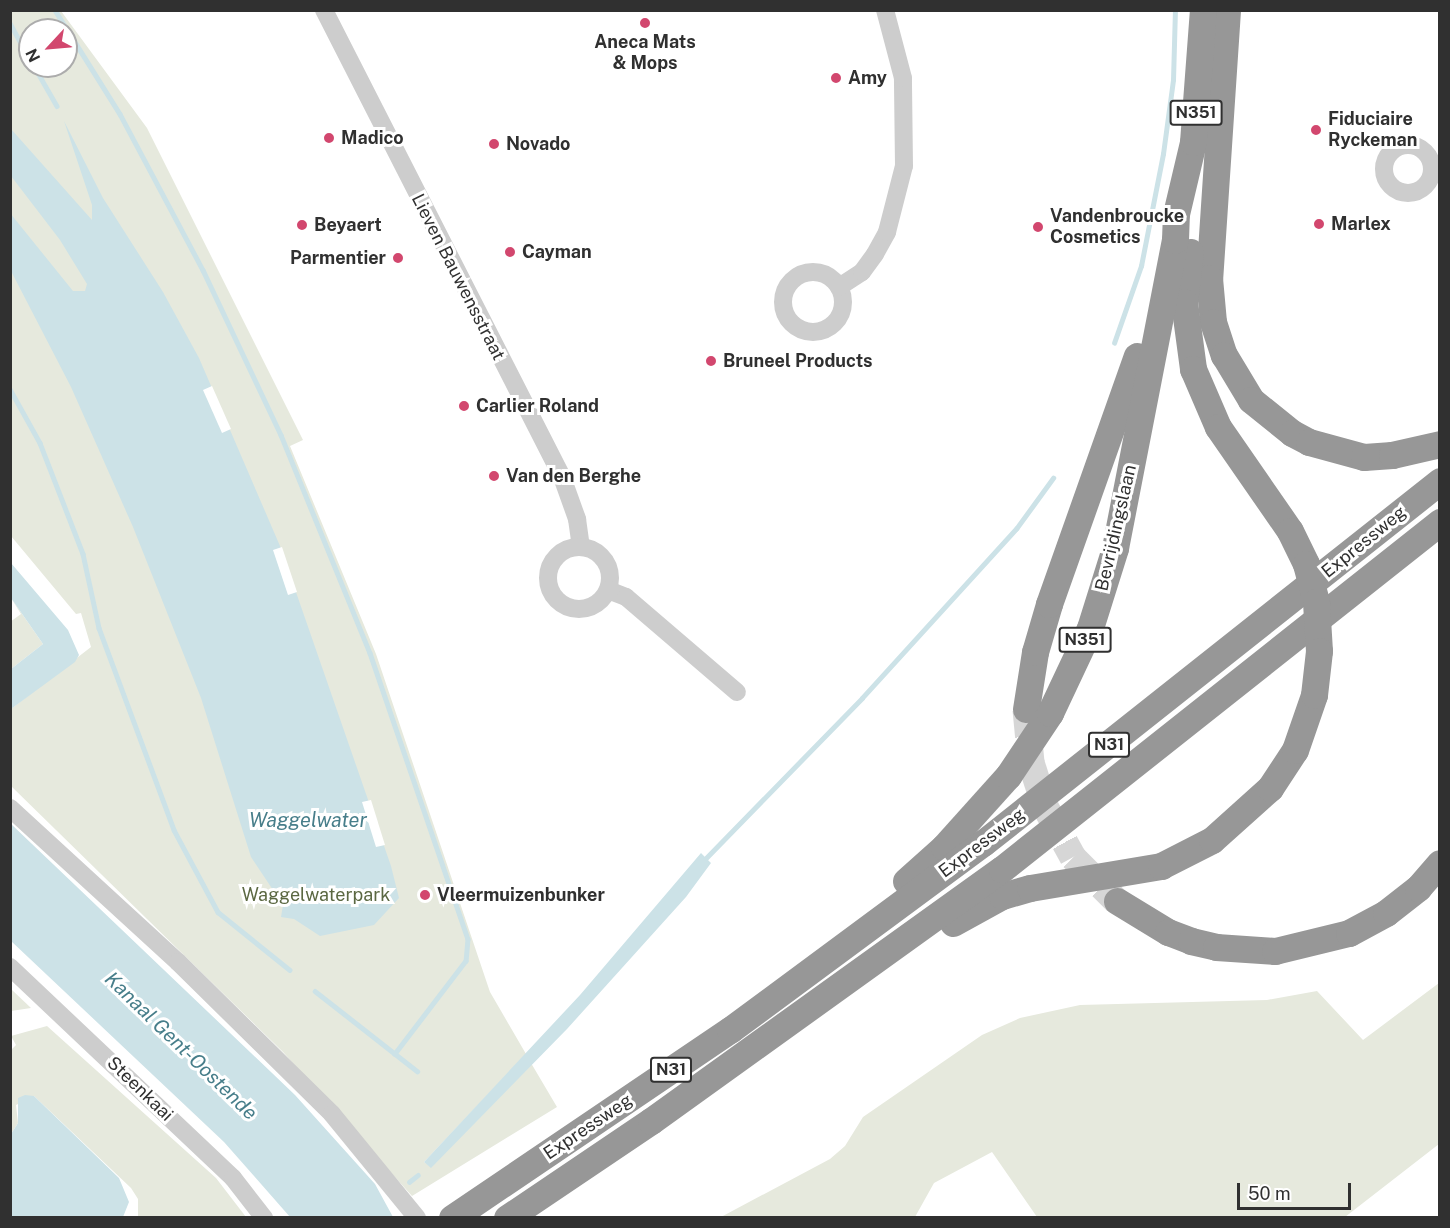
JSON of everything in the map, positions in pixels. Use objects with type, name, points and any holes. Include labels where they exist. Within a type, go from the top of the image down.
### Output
[{"type":"highway","name":"Bevrijdingslaan","points":[[832,955],[850,924],[944,847],[1008,776],[1050,713],[1081,650],[1115,548],[1175,240],[1176,213],[1193,142],[1203,10]]},
{"type":"highway","name":"N351","points":[[1227,10],[1216,144],[1209,278],[1213,322],[1224,355],[1246,393],[1292,433],[1330,449],[1364,456],[1392,455],[1440,444]]},
{"type":"highway","name":"N351","points":[[877,959],[927,939],[1002,896],[1030,888],[1161,866],[1212,840],[1254,807],[1270,788],[1295,750],[1314,695],[1320,651],[1316,602],[1306,564],[1290,531],[1218,427],[1192,369],[1186,335],[1186,282],[1193,236],[1216,144]]},
{"type":"highway","name":"N351","points":[[1026,709],[1038,642],[1125,395],[1176,213]]},
{"type":"highway","name":"Expressweg","points":[[452,1218],[730,1030],[832,955],[1175,693],[1440,480]]},
{"type":"highway","name":"Expressweg","points":[[515,1212],[651,1121],[877,959],[1080,809],[1440,522]]},
{"type":"highway","points":[[1117,901],[1148,921],[1191,941],[1234,950],[1275,951],[1350,933],[1386,913],[1418,888],[1440,863]]},
{"type":"street","name":"Lieven Bauwensstraat","points":[[324,10],[562,477],[577,519],[581,547]]},
{"type":"street","points":[[839,287],[862,272],[879,247],[896,203],[904,166],[903,78],[885,10]]},
{"type":"street","points":[[581,547],[591,549],[607,563],[608,590],[597,604],[577,609],[558,601],[551,591],[548,579],[554,560],[571,548],[581,547]]},
{"type":"street","points":[[608,590],[627,597],[737,692]]},
{"type":"street","points":[[10,808],[178,962],[332,1114],[417,1218]]},
{"type":"street","name":"Steenkaai","points":[[10,967],[233,1178],[264,1218]]},
{"type":"green space","name":"Waggelwaterpark","points":[[11,11],[61,11],[66,18],[18,18],[18,78],[78,78],[78,34],[147,128],[303,440],[290,446],[376,654],[490,992],[526,1054],[424,1162],[431,1167],[531,1063],[557,1107],[412,1196],[283,1052],[11,786],[11,709],[91,647],[81,613],[76,614],[11,536]]},
{"type":"green space","points":[[11,598],[43,644],[11,669],[10,622],[21,614]]},
{"type":"green space","points":[[1439,983],[1439,1144],[1345,1217],[1037,1217],[992,1152],[934,1183],[915,1217],[721,1217],[830,1159],[845,1146],[863,1117],[982,1035],[1020,1018],[1080,1005],[1267,1000],[1317,991],[1363,1040]]},
{"type":"green space","points":[[11,989],[31,1008],[11,1011]]},
{"type":"green space","points":[[47,1026],[216,1178],[246,1217],[138,1217],[138,1199],[131,1188],[34,1096],[16,1105],[18,1123],[11,1134],[11,1050],[16,1045],[11,1036]]},
{"type":"water","name":"Waggelwater","points":[[64,121],[103,198],[163,292],[199,358],[280,546],[391,866],[399,898],[374,925],[320,936],[294,919],[281,917],[283,905],[251,857],[201,698],[133,527],[71,387],[11,271],[10,213],[73,291],[85,291],[87,284],[60,240],[11,176],[11,129],[92,220],[92,205]]},
{"type":"water","points":[[11,563],[68,630],[79,655],[75,662],[11,709],[11,669],[43,644],[11,598]]},
{"type":"water","name":"Kanaal Gent-Oostende","points":[[10,823],[295,1095],[375,1184],[393,1217],[290,1217],[224,1142],[11,941]]},
{"type":"water","points":[[701,853],[711,863],[686,897],[567,1029],[431,1168],[424,1162],[580,995]]},
{"type":"water","points":[[25,1095],[34,1096],[119,1178],[129,1202],[123,1217],[11,1217],[11,1134],[18,1123],[18,1098]]},
{"type":"pier","points":[[212,386],[231,429],[222,433],[203,390]]},
{"type":"pier","points":[[282,547],[297,592],[288,595],[273,550]]},
{"type":"pier","points":[[371,800],[385,845],[376,847],[362,802]]},
{"type":"waterway","points":[[55,10],[120,114],[203,270],[281,435],[370,653],[468,939],[466,961],[395,1054]]},
{"type":"waterway","points":[[1114,343],[1141,266],[1163,154],[1173,80],[1175,10]]},
{"type":"waterway","points":[[10,23],[18,38]]},
{"type":"waterway","points":[[41,78],[57,106]]},
{"type":"waterway","points":[[10,389],[40,443],[83,554],[99,628],[174,830],[218,912],[290,970]]},
{"type":"waterway","points":[[706,858],[862,698],[1016,529],[1053,478]]},
{"type":"waterway","points":[[315,991],[417,1071]]},
{"type":"waterway","points":[[409,1182],[418,1175]]},
{"type":"tunnel","points":[[1026,709],[1031,762],[1045,806],[1073,857],[1117,901]]},
{"type":"place","name":"Aneca Mats & Mops","points":[[645,23]]},
{"type":"place","name":"Amy","points":[[836,78]]},
{"type":"place","name":"Fiduciaire Ryckeman","points":[[1316,130]]},
{"type":"place","name":"Madico","points":[[329,138]]},
{"type":"place","name":"Novado","points":[[494,144]]},
{"type":"place","name":"Marlex","points":[[1319,224]]},
{"type":"place","name":"Beyaert","points":[[302,225]]},
{"type":"place","name":"Vandenbroucke Cosmetics","points":[[1038,227]]},
{"type":"place","name":"Cayman","points":[[510,252]]},
{"type":"place","name":"Parmentier","points":[[398,258]]},
{"type":"place","name":"Bruneel Products","points":[[711,361]]},
{"type":"place","name":"Carlier Roland","points":[[464,406]]},
{"type":"place","name":"Van den Berghe","points":[[494,476]]},
{"type":"place","name":"Vleermuizenbunker","points":[[425,895]]}]
